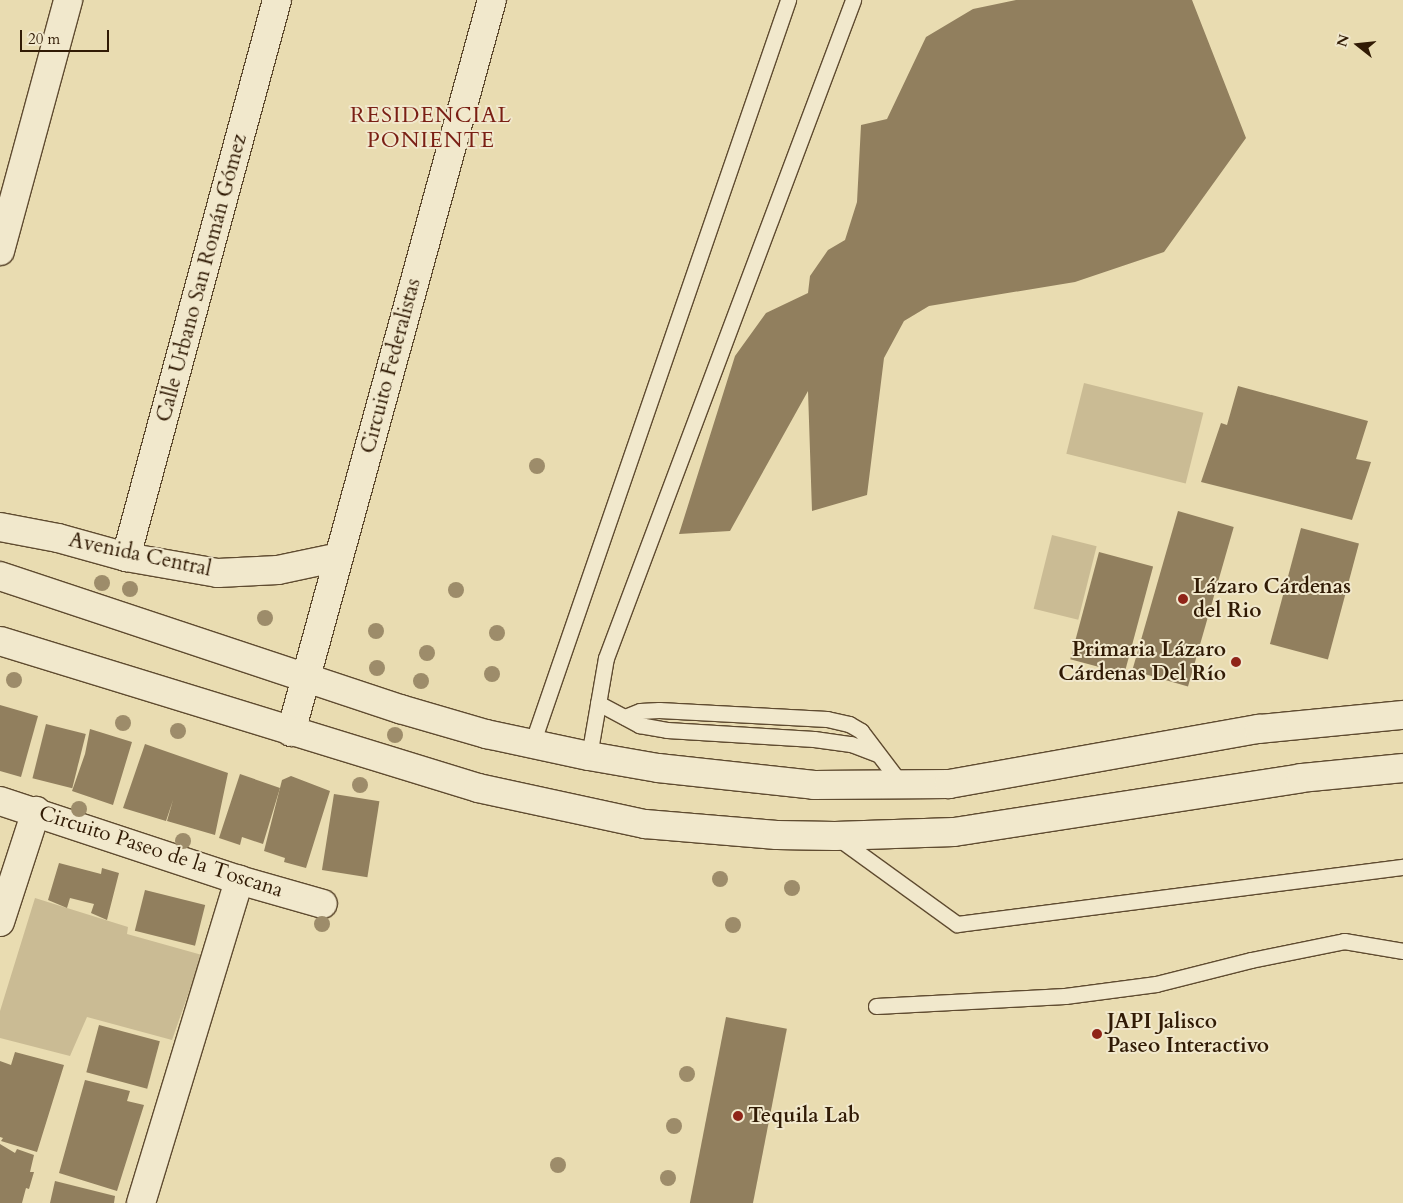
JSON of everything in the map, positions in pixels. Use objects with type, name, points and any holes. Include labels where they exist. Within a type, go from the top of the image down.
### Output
[{"type":"main road","points":[[0,251],[68,0]]},
{"type":"main road","name":"Calle Urbano San Román Gómez","points":[[126,557],[277,0]]},
{"type":"main road","name":"Circuito Federalistas","points":[[291,732],[492,0]]},
{"type":"main road","name":"Avenida Central","points":[[0,527],[58,538],[126,557],[218,573],[278,570],[339,557]]},
{"type":"main road","points":[[0,576],[400,708],[486,734],[589,756],[658,768],[814,785],[950,784],[1259,729],[1403,715]]},
{"type":"main road","points":[[0,641],[478,788],[645,824],[777,835],[835,836],[954,832],[1301,778],[1403,768]]},
{"type":"main road","name":"Circuito Paseo de la Toscana","points":[[0,801],[36,811],[239,880],[323,904]]},
{"type":"main road","points":[[0,922],[36,811]]},
{"type":"main road","points":[[141,1203],[239,880]]},
{"type":"lane","points":[[532,744],[788,0]]},
{"type":"lane","points":[[589,756],[606,658],[852,0]]},
{"type":"lane","points":[[598,703],[639,725],[667,730],[814,739],[851,744],[877,754]]},
{"type":"lane","points":[[625,717],[640,710],[660,710],[827,719],[849,724],[861,731],[902,785]]},
{"type":"lane","points":[[835,836],[957,924],[1403,867]]},
{"type":"lane","points":[[876,1006],[1065,996],[1156,984],[1251,960],[1344,941],[1403,951]]},
{"type":"shaded area","points":[[1084,383],[1203,413],[1186,484],[1066,454]]},
{"type":"shaded area","points":[[1052,535],[1097,546],[1078,620],[1034,609]]},
{"type":"shaded area","points":[[35,898],[128,927],[127,934],[202,955],[172,1040],[87,1017],[70,1056],[0,1038],[0,1011]]},
{"type":"building","points":[[1016,0],[1192,0],[1246,138],[1164,252],[1075,282],[929,306],[904,321],[884,358],[867,495],[812,511],[808,391],[730,531],[679,534],[735,356],[766,313],[808,293],[810,276],[828,250],[845,240],[857,202],[861,125],[887,119],[926,37],[973,9]]},
{"type":"building","points":[[1238,386],[1368,421],[1356,459],[1371,462],[1352,520],[1201,482],[1221,423],[1227,425]]},
{"type":"building","name":"Lázaro Cárdenas del Rio","points":[[1178,511],[1234,527],[1188,687],[1132,671]]},
{"type":"building","points":[[1301,528],[1359,544],[1328,659],[1270,644]]},
{"type":"building","points":[[1099,552],[1153,566],[1124,674],[1070,659]]},
{"type":"building","points":[[0,705],[38,716],[21,777],[0,771]]},
{"type":"building","points":[[46,724],[86,734],[72,788],[32,778]]},
{"type":"building","points":[[90,729],[132,742],[113,805],[72,791],[85,754]]},
{"type":"building","points":[[145,744],[228,773],[215,835],[167,821],[173,800],[166,821],[123,808]]},
{"type":"building","points":[[240,774],[280,788],[263,844],[242,837],[240,845],[219,838]]},
{"type":"building","points":[[291,776],[330,791],[306,868],[284,862],[285,858],[264,851],[282,780]]},
{"type":"building","points":[[334,794],[379,801],[367,877],[322,870]]},
{"type":"building","points":[[59,863],[101,874],[102,868],[119,873],[107,920],[91,913],[94,904],[70,898],[67,908],[48,900]]},
{"type":"building","points":[[145,890],[205,905],[195,946],[135,931]]},
{"type":"building","name":"Tequila Lab","points":[[726,1017],[787,1029],[753,1203],[690,1203]]},
{"type":"building","points":[[99,1025],[160,1041],[147,1089],[86,1072]]},
{"type":"building","points":[[15,1052],[64,1065],[37,1152],[1,1141],[3,1138],[0,1137],[0,1061],[11,1065]]},
{"type":"building","points":[[85,1080],[130,1091],[127,1101],[144,1105],[117,1191],[59,1173]]},
{"type":"building","points":[[0,1144],[15,1153],[17,1149],[34,1155],[30,1172],[34,1172],[29,1189],[26,1188],[22,1203],[0,1203]]},
{"type":"building","points":[[55,1181],[115,1196],[114,1203],[50,1203]]},
{"type":"place","name":"Lázaro Cárdenas del Rio","points":[[1183,599]]},
{"type":"place","name":"Primaria Lázaro Cárdenas Del Río","points":[[1236,662]]},
{"type":"place","name":"JAPI Jalisco Paseo Interactivo","points":[[1097,1034]]},
{"type":"place","name":"Tequila Lab","points":[[738,1116]]},
{"type":"district","name":"RESIDENCIAL PONIENTE","points":[[431,128]]}]
